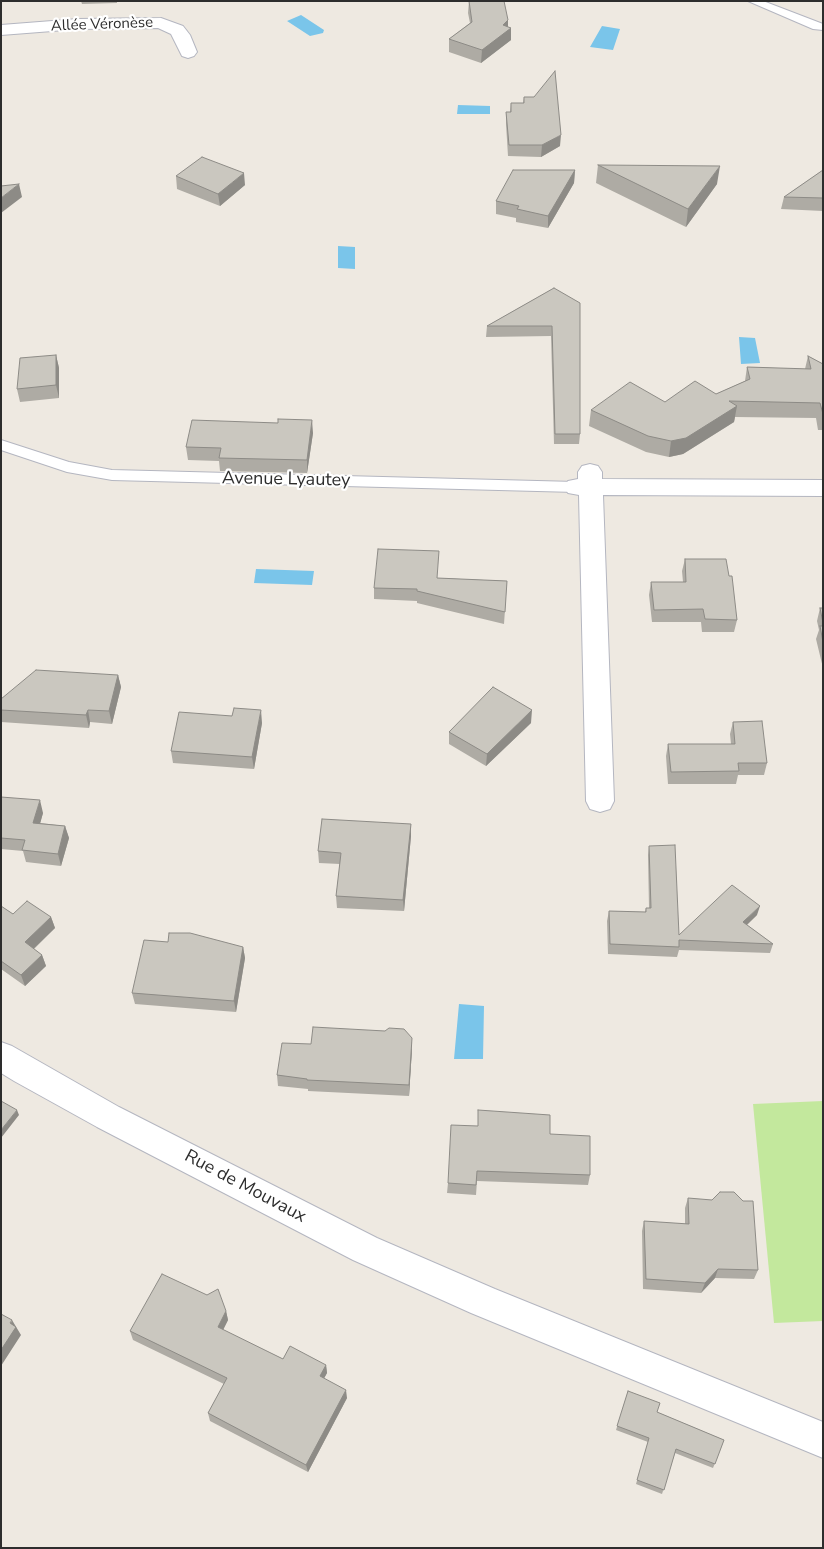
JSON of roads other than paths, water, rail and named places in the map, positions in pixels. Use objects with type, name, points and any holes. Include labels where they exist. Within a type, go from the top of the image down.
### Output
[{"type":"street","name":"Allée Véronèse","points":[[1,30],[78,24],[160,23],[177,30],[188,52]]},
{"type":"street","points":[[600,801],[585,482],[823,488]]},
{"type":"street","name":"Rue de Mouvaux","points":[[1,1056],[108,1117],[373,1253],[495,1306],[823,1440]]},
{"type":"lane","points":[[753,1],[817,27],[823,27]]},
{"type":"lane","name":"Avenue Lyautey","points":[[1,445],[67,467],[112,475],[585,482]]},
{"type":"water","points":[[301,15],[324,30],[323,33],[310,36],[287,21]]},
{"type":"water","points":[[602,26],[620,29],[613,50],[590,47]]},
{"type":"water","points":[[458,105],[490,106],[490,114],[457,114]]},
{"type":"water","points":[[338,246],[355,247],[355,269],[338,268]]},
{"type":"water","points":[[739,337],[755,338],[760,363],[741,364]]},
{"type":"water","points":[[256,569],[314,571],[312,585],[254,583]]},
{"type":"water","points":[[459,1004],[484,1006],[483,1059],[454,1059]]}]
